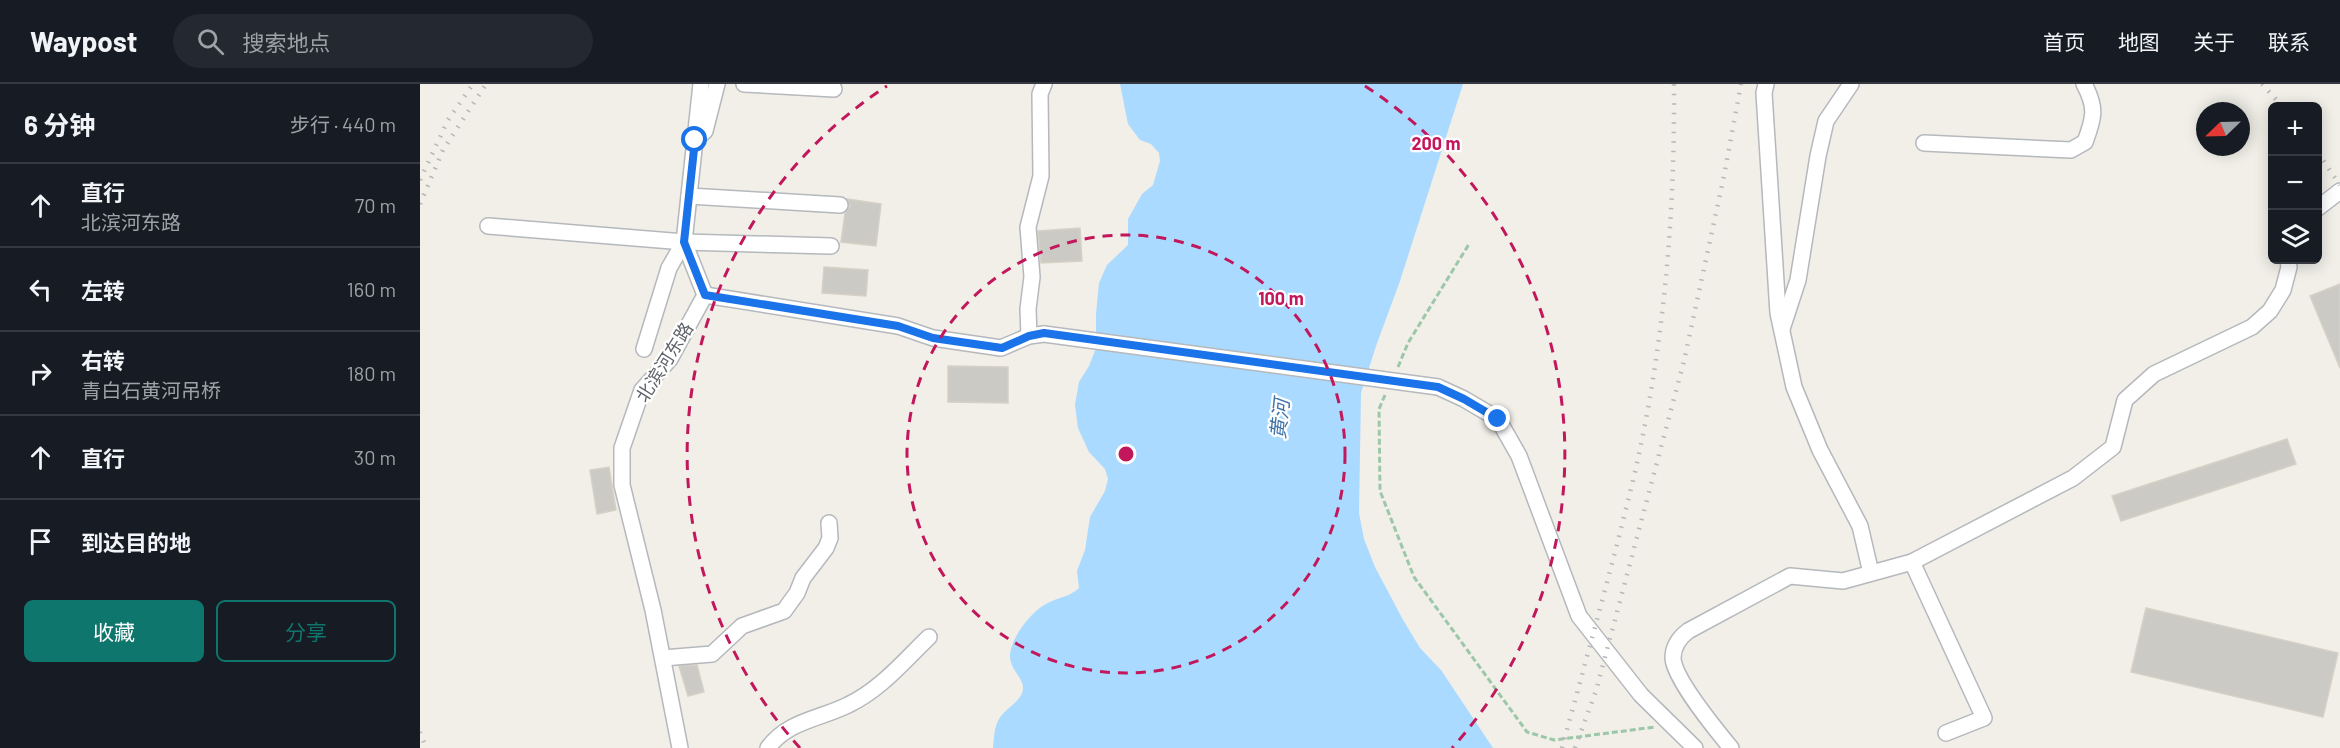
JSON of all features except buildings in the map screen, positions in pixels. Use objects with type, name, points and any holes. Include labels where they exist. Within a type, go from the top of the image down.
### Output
[{"type":"street","points":[[644,349],[669,268],[684,242],[701,84]]},
{"type":"street","points":[[695,140],[705,131],[717,84]]},
{"type":"street","points":[[744,84],[834,89]]},
{"type":"street","points":[[1036,335],[1028,309],[1032,277],[1028,227],[1041,176],[1040,94],[1044,84]]},
{"type":"street","points":[[1766,84],[1764,93],[1768,175],[1778,313],[1794,387],[1820,450],[1860,526],[1872,573]]},
{"type":"street","points":[[1782,330],[1798,280],[1818,156],[1826,121],[1851,84]]},
{"type":"street","points":[[1924,143],[2071,150],[2085,142],[2094,119],[2092,99],[2084,84]]},
{"type":"street","points":[[2322,205],[2340,191]]},
{"type":"street","points":[[689,196],[840,205]]},
{"type":"street","points":[[488,226],[684,242],[831,246]]},
{"type":"street","points":[[684,242],[705,295],[898,326],[933,338],[1002,348],[1036,335],[1438,387],[1464,399],[1498,419],[1519,456],[1580,616],[1641,695],[1695,748]]},
{"type":"street","points":[[1731,748],[1674,667],[1675,646],[1680,637],[1790,576],[1843,581],[1912,562],[2073,478],[2113,447],[2125,400],[2154,374],[2252,327],[2270,311],[2283,290],[2289,264]]},
{"type":"street","name":"北滨河东路","points":[[680,748],[653,610],[622,485],[622,448],[642,390],[670,359],[705,295]]},
{"type":"street","points":[[663,658],[712,654],[742,626],[784,611],[797,593],[803,578],[826,548],[830,538],[829,523]]},
{"type":"street","points":[[1912,562],[1984,718],[1946,733]]},
{"type":"street","points":[[768,748],[775,738],[794,725],[849,705],[886,680],[929,637]]},
{"type":"path","points":[[1394,376],[1408,343],[1469,244]]},
{"type":"path","points":[[1389,387],[1379,409],[1380,491],[1414,577],[1527,732],[1554,740],[1672,725]]},
{"type":"water","name":"黄河","points":[[1120,84],[1463,84],[1400,281],[1361,393],[1359,513],[1364,539],[1375,567],[1402,618],[1420,648],[1441,670],[1493,748],[993,748],[1000,717],[1019,698],[1023,689],[1010,656],[1014,640],[1024,624],[1043,606],[1079,588],[1077,571],[1085,550],[1090,517],[1105,491],[1108,479],[1105,469],[1089,452],[1078,428],[1075,405],[1079,382],[1096,348],[1099,283],[1107,265],[1128,245],[1128,219],[1142,194],[1153,185],[1160,161],[1159,153],[1151,144],[1140,140],[1128,124]]},
{"type":"railway","points":[[420,180],[448,120],[473,84]]},
{"type":"railway","points":[[420,204],[443,150],[486,84]]},
{"type":"railway","points":[[1562,748],[1627,506],[1645,424],[1666,279],[1672,182],[1674,84]]},
{"type":"railway","points":[[1575,748],[1596,691],[1684,361],[1724,176],[1741,84]]},
{"type":"railway","points":[[2262,84],[2278,102]]},
{"type":"railway","points":[[2320,156],[2340,185]]},
{"type":"railway","points":[[420,732],[426,748]]},
{"type":"route","points":[[695,140],[684,242],[705,295],[898,326],[933,338],[1002,348],[1029,336],[1044,333],[1438,387],[1498,419]]}]
